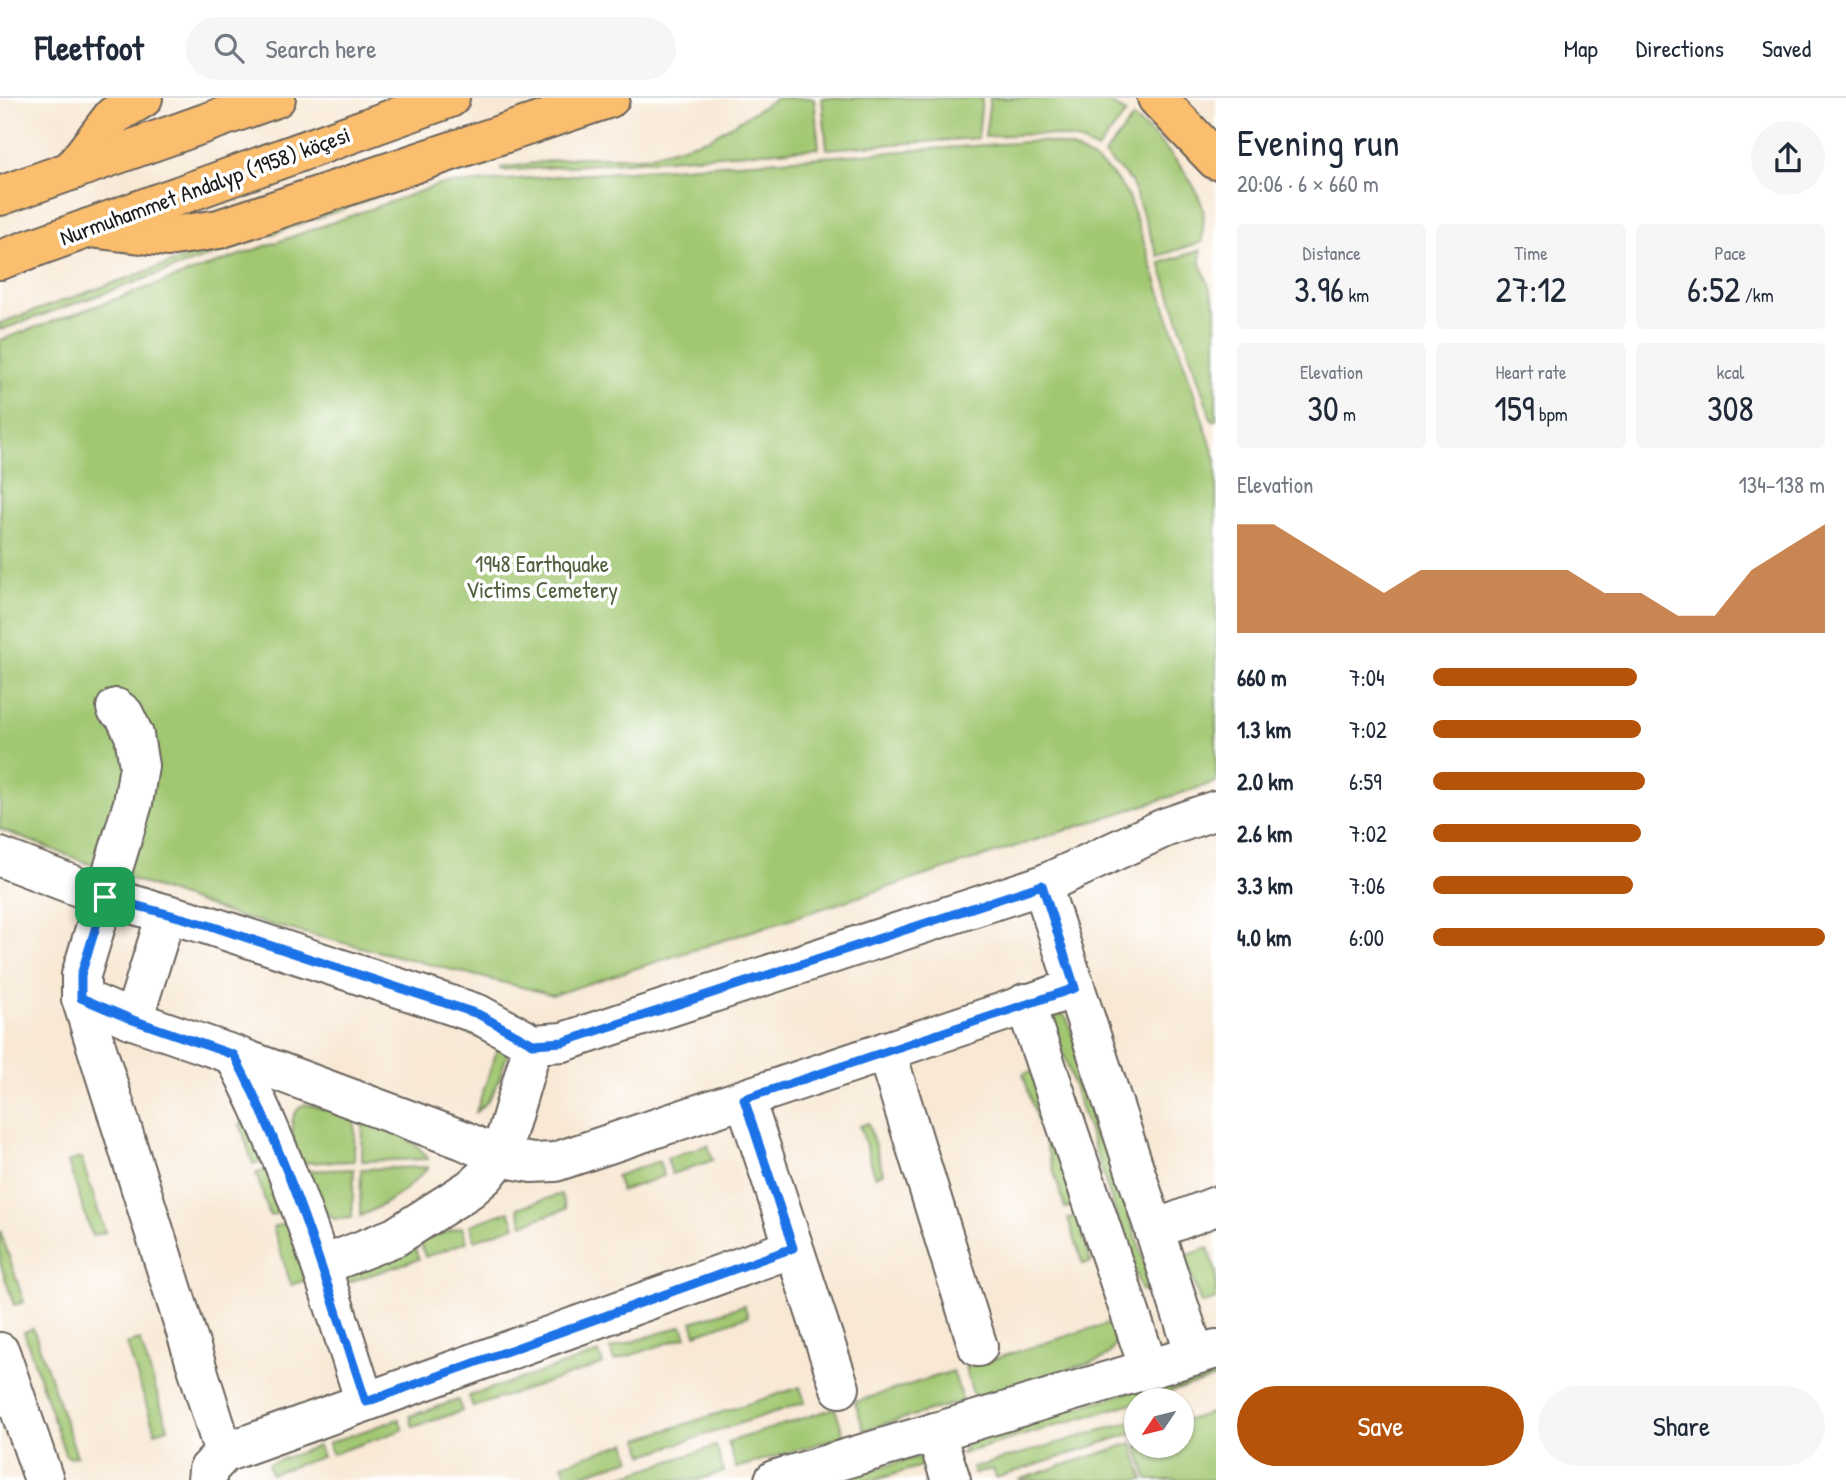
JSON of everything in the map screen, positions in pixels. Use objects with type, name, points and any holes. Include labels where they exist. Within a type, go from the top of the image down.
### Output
[{"type":"main road","points":[[71,171],[113,116],[143,98]]},
{"type":"main road","points":[[0,196],[276,98]]},
{"type":"main road","name":"Nurmuhammet Andalyp (1958) köçesi","points":[[0,260],[450,98]]},
{"type":"main road","points":[[89,228],[167,237],[219,229],[610,98]]},
{"type":"main road","points":[[1157,98],[1216,160]]},
{"type":"street","points":[[116,708],[124,714],[134,734],[139,766],[133,803],[81,975],[81,998],[215,1466],[366,1402],[793,1248]]},
{"type":"street","points":[[0,857],[105,897],[208,925],[478,1014],[533,1044],[563,1042],[1042,885],[1164,828],[1216,810]]},
{"type":"street","points":[[774,1480],[1205,1352],[1154,1230],[1042,885]]},
{"type":"street","points":[[133,1020],[166,915]]},
{"type":"street","points":[[81,998],[133,1020],[463,1140],[500,1157],[531,1163],[555,1162],[1075,988]]},
{"type":"street","points":[[1025,1003],[1149,1369]]},
{"type":"street","points":[[321,1266],[395,1237],[470,1189],[485,1176],[500,1157],[533,1044]]},
{"type":"street","points":[[886,1051],[978,1347]]},
{"type":"street","points":[[234,1055],[260,1105],[288,1171],[366,1402]]},
{"type":"street","points":[[744,1099],[840,1388]]},
{"type":"street","points":[[1154,1230],[1216,1206]]},
{"type":"street","points":[[0,1352],[44,1480]]},
{"type":"street","points":[[935,1432],[951,1480]]},
{"type":"green space","points":[[777,98],[814,98],[819,148],[502,171],[501,168],[577,157],[645,157],[710,138]]},
{"type":"green space","points":[[822,98],[982,98],[978,138],[827,149]]},
{"type":"green space","points":[[990,98],[1102,98],[1126,113],[1097,150],[1084,143],[1042,134],[985,137]]},
{"type":"green space","points":[[1133,118],[1164,147],[1192,184],[1203,209],[1202,242],[1158,256],[1131,181],[1104,155]]},
{"type":"green space","name":"1948 Earthquake Victims Cemetery","points":[[1041,141],[1069,147],[1103,166],[1129,198],[1216,460],[1216,782],[553,995],[236,916],[0,829],[0,340],[438,185]]},
{"type":"green space","points":[[380,189],[383,195],[0,330],[0,323]]},
{"type":"green space","points":[[1201,250],[1200,260],[1216,307],[1216,420],[1212,421],[1160,263]]},
{"type":"green space","points":[[1060,1013],[1067,1018],[1152,1287],[1148,1293],[1141,1290],[1053,1022],[1055,1014]]},
{"type":"green space","points":[[459,1021],[498,1034],[509,1043],[494,1092],[476,1112],[499,1044],[457,1029]]},
{"type":"green space","points":[[1032,1071],[1047,1120],[1038,1123],[1023,1074]]},
{"type":"green space","points":[[305,1104],[355,1117],[354,1161],[300,1163],[293,1139],[292,1123],[298,1109]]},
{"type":"green space","points":[[255,1119],[268,1159],[253,1164],[240,1124]]},
{"type":"green space","points":[[363,1120],[407,1139],[428,1159],[362,1161]]},
{"type":"green space","points":[[868,1123],[883,1173],[875,1176],[860,1126]]},
{"type":"green space","points":[[1050,1130],[1074,1206],[1065,1208],[1042,1133]]},
{"type":"green space","points":[[708,1145],[713,1160],[672,1174],[667,1158]]},
{"type":"green space","points":[[81,1158],[105,1232],[92,1236],[68,1162]]},
{"type":"green space","points":[[659,1161],[664,1176],[621,1191],[616,1176]]},
{"type":"green space","points":[[428,1167],[397,1195],[360,1216],[361,1169]]},
{"type":"green space","points":[[271,1169],[284,1211],[270,1216],[256,1173]]},
{"type":"green space","points":[[354,1169],[352,1218],[334,1219],[318,1206],[302,1171]]},
{"type":"green space","points":[[561,1194],[566,1209],[523,1224],[518,1208]]},
{"type":"green space","points":[[509,1211],[515,1226],[475,1240],[470,1225]]},
{"type":"green space","points":[[1077,1216],[1091,1262],[1083,1264],[1068,1219]]},
{"type":"green space","points":[[288,1222],[306,1280],[291,1285],[273,1227]]},
{"type":"green space","points":[[462,1227],[467,1242],[425,1257],[420,1241]]},
{"type":"green space","points":[[0,1230],[24,1302],[14,1305],[0,1262]]},
{"type":"green space","points":[[413,1243],[419,1259],[346,1283],[341,1268]]},
{"type":"green space","points":[[1208,1248],[1216,1272],[1216,1299],[1201,1304],[1185,1256]]},
{"type":"green space","points":[[744,1305],[748,1316],[696,1334],[692,1322]]},
{"type":"green space","points":[[1115,1321],[1116,1342],[1102,1359],[974,1397],[965,1368]]},
{"type":"green space","points":[[682,1326],[686,1337],[614,1361],[610,1349]]},
{"type":"green space","points":[[33,1328],[77,1456],[69,1457],[65,1454],[24,1332]]},
{"type":"green space","points":[[140,1340],[168,1428],[155,1432],[127,1344]]},
{"type":"green space","points":[[599,1353],[603,1364],[473,1407],[469,1396]]},
{"type":"green space","points":[[1216,1366],[1216,1378],[1183,1388],[1142,1388]]},
{"type":"green space","points":[[953,1371],[963,1401],[864,1430],[855,1402]]},
{"type":"green space","points":[[800,1387],[805,1402],[644,1455],[639,1439]]},
{"type":"green space","points":[[1124,1393],[1124,1406],[961,1454],[971,1439]]},
{"type":"green space","points":[[458,1400],[462,1411],[413,1427],[410,1416]]},
{"type":"green space","points":[[835,1408],[844,1436],[736,1468],[728,1442]]},
{"type":"green space","points":[[1216,1411],[1216,1480],[1148,1480],[1141,1458],[1194,1458],[1194,1418]]},
{"type":"green space","points":[[399,1419],[403,1430],[332,1454],[328,1443]]},
{"type":"green space","points":[[1124,1424],[1124,1436],[996,1478],[993,1469],[974,1474],[972,1468]]},
{"type":"green space","points":[[626,1443],[631,1459],[568,1479],[562,1464]]},
{"type":"green space","points":[[318,1446],[322,1457],[271,1474],[268,1464]]},
{"type":"green space","points":[[716,1446],[724,1472],[698,1480],[612,1480]]},
{"type":"green space","points":[[1124,1446],[1124,1458],[1137,1458],[1144,1480],[1018,1480]]},
{"type":"green space","points":[[918,1457],[928,1464],[875,1480],[831,1480]]},
{"type":"route","points":[[1042,885],[1075,988],[744,1099],[793,1248],[366,1402],[288,1171],[260,1105],[234,1055],[133,1020],[81,998],[81,975],[105,897],[208,925],[478,1014],[533,1044],[563,1042],[1042,885]]}]
